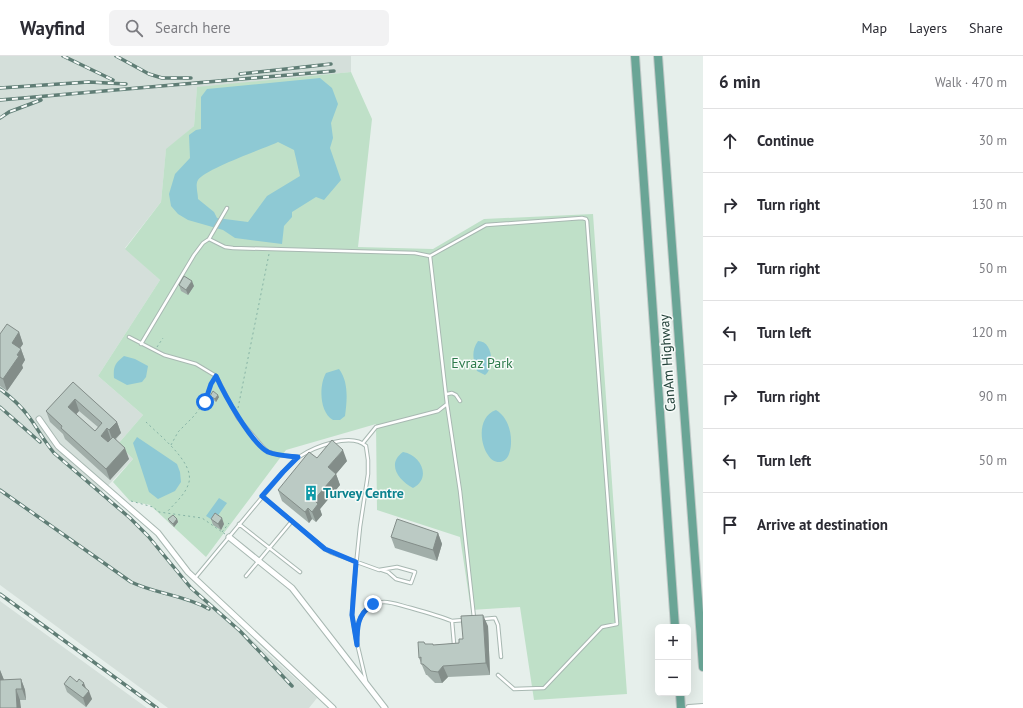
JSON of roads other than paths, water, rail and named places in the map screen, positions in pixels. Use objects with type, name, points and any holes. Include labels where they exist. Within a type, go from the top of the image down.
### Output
[{"type":"main road","name":"CanAm Highway","points":[[634,56],[675,624]]},
{"type":"main road","name":"CanAm Highway","points":[[658,56],[703,667]]},
{"type":"main road","points":[[680,696],[681,708]]},
{"type":"street","points":[[39,419],[58,446],[158,533],[194,579],[333,708]]},
{"type":"street","points":[[228,537],[292,588],[385,708]]},
{"type":"street","points":[[689,708],[703,707]]},
{"type":"lane","points":[[141,344],[194,255],[203,243],[209,239],[226,210]]},
{"type":"lane","points":[[209,239],[228,248],[415,253],[430,256],[486,225],[582,218],[586,219],[588,223],[617,624],[602,627],[544,688],[514,689],[498,675]]},
{"type":"lane","points":[[430,256],[447,404],[460,491],[474,620]]},
{"type":"lane","points":[[129,337],[155,351],[196,364],[216,376],[236,414],[267,451],[278,456],[298,457]]},
{"type":"lane","points":[[446,394],[452,393],[456,395],[460,401]]},
{"type":"lane","points":[[362,443],[376,426],[438,411],[447,404]]},
{"type":"lane","points":[[194,579],[262,496],[298,457],[322,445],[340,441],[350,440],[362,443],[366,446],[368,474],[356,562],[352,615],[357,645],[367,686]]},
{"type":"lane","points":[[262,496],[325,549],[356,562],[388,572],[396,579],[411,583],[414,572],[397,567],[382,570]]},
{"type":"lane","points":[[246,576],[292,521]]},
{"type":"lane","points":[[239,524],[300,572]]},
{"type":"lane","points":[[357,645],[359,619],[365,610],[373,604],[383,602],[392,603],[452,621],[495,618],[498,626],[501,657]]},
{"type":"lane","points":[[452,621],[454,644]]},
{"type":"water","points":[[320,78],[332,88],[338,104],[331,123],[333,138],[330,148],[341,180],[324,200],[316,197],[292,212],[292,217],[284,226],[282,244],[235,238],[223,230],[188,220],[178,214],[171,206],[169,194],[175,174],[190,158],[189,135],[196,130],[201,129],[201,97],[207,89]],"holes":[[[278,142],[294,150],[300,176],[267,196],[248,222],[217,218],[214,212],[198,199],[197,182],[203,175],[211,170]]]},
{"type":"water","points":[[478,341],[487,345],[491,355],[490,366],[485,375],[477,371],[474,363],[474,348]]},
{"type":"water","points":[[124,356],[135,359],[148,366],[146,377],[142,382],[127,385],[114,378],[115,366]]},
{"type":"water","points":[[339,369],[346,386],[346,410],[345,416],[340,420],[333,420],[325,411],[321,391],[326,373]]},
{"type":"water","points":[[496,410],[505,418],[511,436],[509,454],[502,462],[496,462],[490,458],[485,450],[482,437],[483,423],[490,413]]},
{"type":"water","points":[[137,437],[177,464],[181,482],[175,491],[158,499],[149,492],[133,443]]},
{"type":"water","points":[[403,452],[415,457],[422,467],[422,479],[419,484],[413,488],[403,481],[396,472],[395,462]]},
{"type":"water","points":[[219,498],[227,503],[214,521],[206,516]]},
{"type":"railway","points":[[63,56],[113,80]]},
{"type":"railway","points":[[116,56],[149,74],[162,78],[191,78]]},
{"type":"railway","points":[[240,74],[331,64]]},
{"type":"railway","points":[[0,100],[334,71]]},
{"type":"railway","points":[[0,88],[89,82],[126,84]]},
{"type":"railway","points":[[0,118],[9,112],[41,100]]},
{"type":"railway","points":[[0,389],[16,402],[26,413],[54,453],[130,518],[148,536],[191,588],[240,631],[292,686]]},
{"type":"railway","points":[[0,407],[40,442]]},
{"type":"railway","points":[[0,490],[131,582],[199,604],[209,609]]},
{"type":"railway","points":[[0,594],[157,708]]},
{"type":"place","name":"Turvey Centre","points":[[311,493]]},
{"type":"park label","name":"Evraz Park","points":[[482,363]]}]
